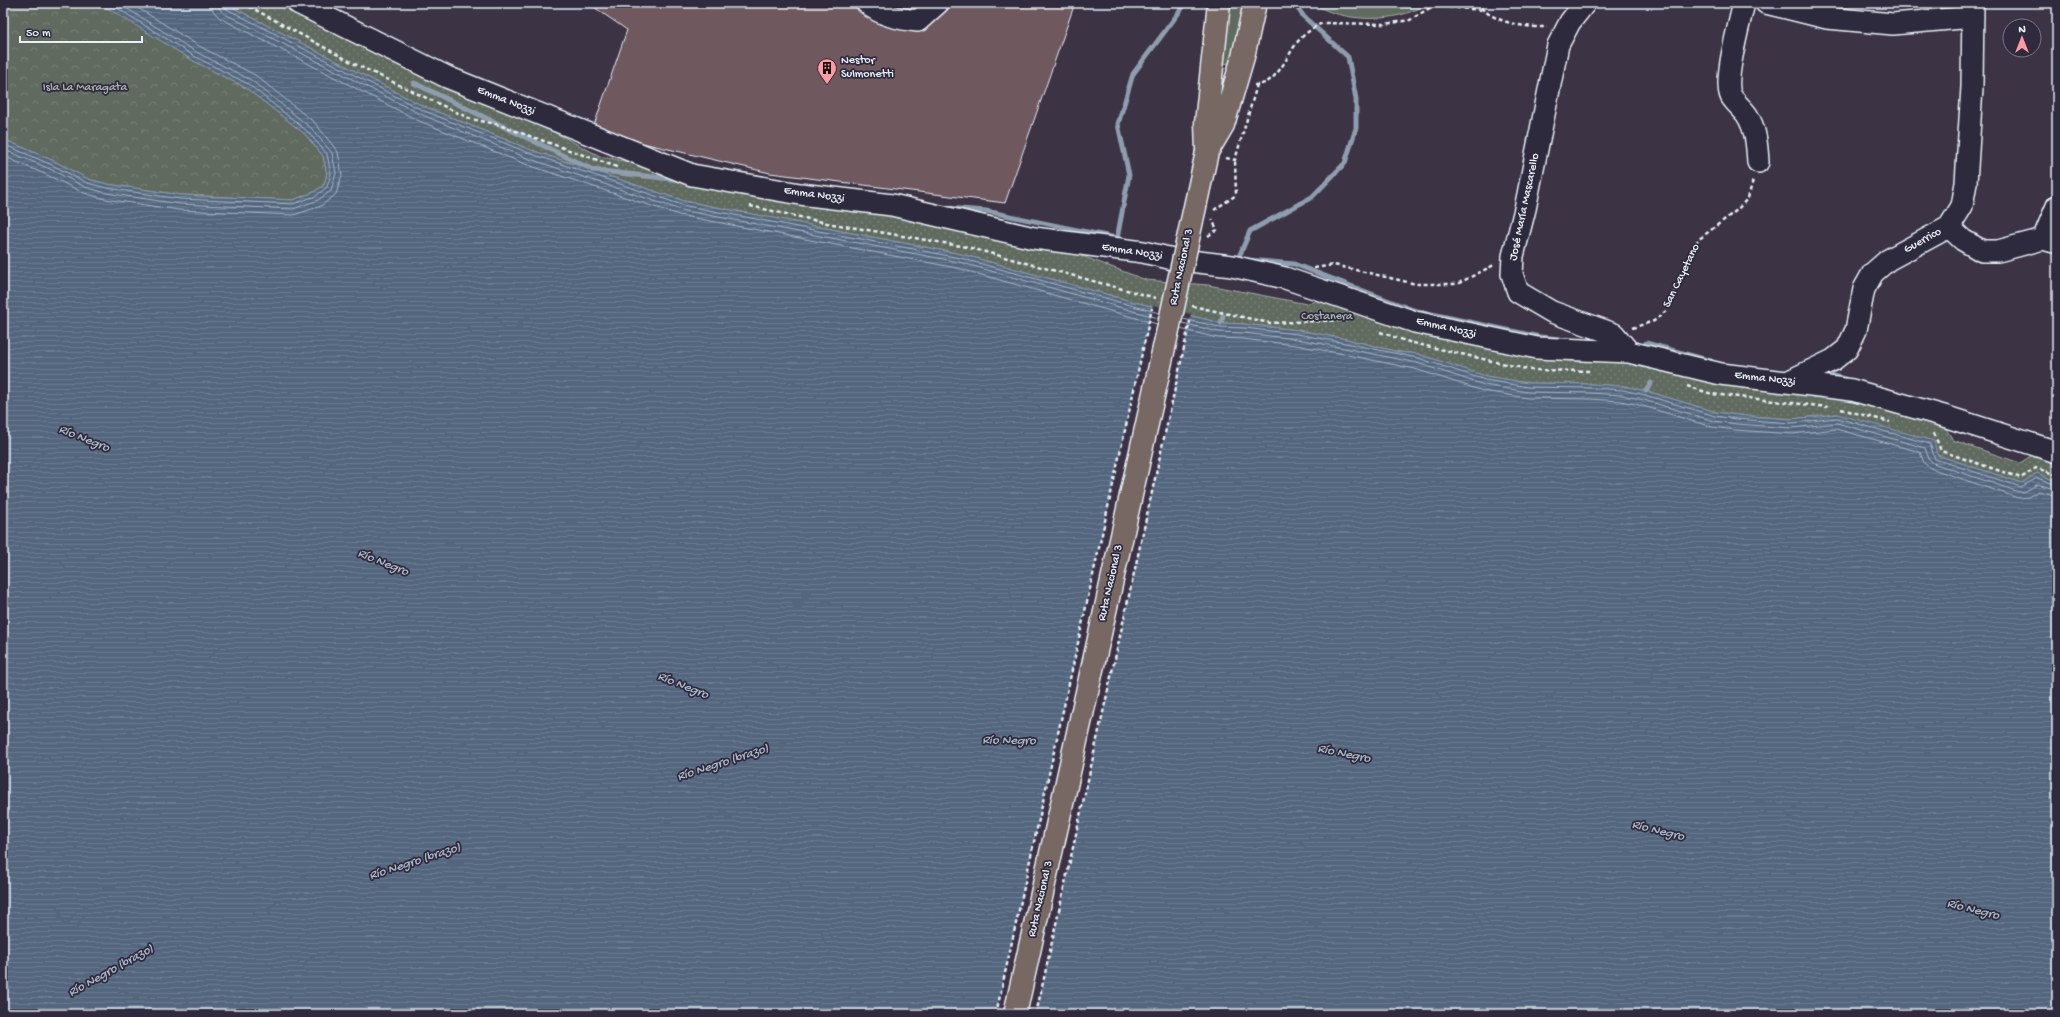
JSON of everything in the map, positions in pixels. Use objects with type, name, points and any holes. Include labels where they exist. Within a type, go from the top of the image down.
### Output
[{"type":"highway","points":[[1216,155],[1206,123],[1219,3]]},
{"type":"highway","points":[[1216,155],[1223,125],[1236,84],[1255,3]]},
{"type":"highway","name":"Ruta Nacional 3","points":[[1015,1014],[1216,155]]},
{"type":"street","name":"Emma Nozzi","points":[[298,3],[447,77],[692,175],[800,194],[892,205],[1034,238],[1143,252],[1173,259],[1232,266],[1285,278],[1432,326],[1537,348],[1629,352],[1721,374],[1852,390],[1944,416],[2057,452]]},
{"type":"street","points":[[867,3],[874,9],[899,19],[918,21],[938,3]]},
{"type":"street","name":"José María Mascarello","points":[[1585,3],[1570,22],[1558,45],[1525,209],[1513,256],[1512,274],[1518,292],[1552,312],[1614,334]]},
{"type":"street","points":[[1744,3],[1728,80],[1731,95],[1747,116],[1753,128],[1757,143],[1758,162]]},
{"type":"street","points":[[1766,3],[1827,18],[1893,24],[1973,10]]},
{"type":"street","name":"Guerrico","points":[[1787,382],[1833,360],[1847,348],[1856,330],[1864,289],[1873,273],[1888,260],[1949,227],[1962,206],[1966,183],[1972,87],[1973,10]]},
{"type":"street","points":[[1949,227],[1963,240],[1982,251],[1998,251],[2050,241],[2057,206]]},
{"type":"street","points":[[1614,334],[1629,352]]},
{"type":"path","points":[[243,3],[353,63],[471,119],[496,124],[622,168]]},
{"type":"path","points":[[1236,84],[1257,86],[1269,80],[1279,71],[1300,39],[1319,24],[1345,22],[1385,24],[1410,20],[1438,3]]},
{"type":"path","points":[[1476,3],[1482,10],[1496,18],[1512,23],[1541,27],[1559,27],[1570,22]]},
{"type":"path","points":[[1435,6],[1482,10]]},
{"type":"path","points":[[1216,155],[1235,160],[1257,86]]},
{"type":"path","points":[[1216,155],[1224,165]]},
{"type":"path","name":"San Cayetano","points":[[1614,334],[1654,321],[1666,311],[1691,252],[1698,240],[1737,210],[1748,198],[1758,162]]},
{"type":"path","points":[[742,204],[827,223],[967,247],[1164,300]]},
{"type":"path","points":[[1207,243],[1216,204]]},
{"type":"path","points":[[1285,278],[1307,269],[1334,265],[1416,284],[1457,284],[1513,256]]},
{"type":"path","points":[[996,1014],[1155,296]]},
{"type":"path","points":[[1187,305],[1270,323],[1347,320],[1354,322]]},
{"type":"path","points":[[1036,1014],[1193,306]]},
{"type":"path","points":[[1374,330],[1409,342],[1532,370],[1592,370]]},
{"type":"path","points":[[1682,385],[1712,394],[1842,409],[1896,423]]},
{"type":"path","points":[[1927,432],[1935,434],[1941,451],[2021,478],[2036,468],[2057,475]]},
{"type":"green space","name":"Isla La Maragata","points":[[3,3],[99,3],[106,6],[192,60],[246,88],[305,134],[323,156],[327,174],[324,185],[314,192],[293,200],[181,195],[107,184],[88,179],[54,161],[3,139]]},
{"type":"green space","name":"Costanera","points":[[224,3],[280,3],[429,78],[540,125],[600,156],[790,197],[1034,238],[1146,280],[1208,285],[1307,304],[1326,297],[1637,360],[1851,397],[1943,424],[1953,440],[2020,463],[2034,454],[2057,462],[2057,482],[2037,473],[2022,483],[1937,455],[1837,414],[1792,419],[1737,415],[1716,412],[1646,391],[1623,386],[1528,383],[1485,376],[1418,354],[1399,352],[1346,339],[1298,330],[1221,323],[1134,302],[961,254],[684,201],[531,150],[423,106]]},
{"type":"green space","points":[[1232,3],[1245,3],[1230,64],[1223,63],[1221,53]]},
{"type":"green space","points":[[1312,3],[1428,3],[1416,10],[1401,15],[1386,18],[1370,18],[1339,14],[1324,10]]},
{"type":"water","points":[[99,3],[224,3],[423,106],[531,150],[684,201],[961,254],[1134,302],[1221,323],[1298,330],[1346,339],[1399,352],[1418,354],[1486,376],[1528,383],[1623,386],[1646,391],[1716,412],[1737,415],[1792,419],[1837,414],[1934,441],[1937,455],[2022,483],[2037,473],[2057,482],[2057,1014],[3,1014],[3,139],[54,161],[88,179],[107,184],[181,195],[293,200],[314,192],[324,185],[327,174],[323,156],[305,134],[246,88],[192,60]]},
{"type":"pier","points":[[1153,305],[1191,314],[1036,1014],[996,1014]]},
{"type":"building","name":"Nestor Sulmonetti","points":[[588,3],[1075,3],[1005,203],[770,173],[592,131],[627,30]]},
{"type":"waterway","points":[[1117,239],[1129,175],[1118,124],[1133,74],[1186,3]]},
{"type":"waterway","points":[[1238,259],[1250,231],[1312,197],[1345,163],[1356,128],[1356,99],[1348,57],[1304,17],[1294,3]]},
{"type":"waterway","points":[[414,83],[593,170],[680,180]]},
{"type":"waterway","points":[[947,208],[986,211],[1116,238]]},
{"type":"waterway","points":[[1248,260],[1294,264],[1413,310],[1540,337],[1560,339]]},
{"type":"waterway","points":[[1221,323],[1223,316]]},
{"type":"waterway","points":[[1646,343],[1711,361]]},
{"type":"waterway","points":[[1833,376],[1845,379]]},
{"type":"waterway","points":[[1646,391],[1651,383]]},
{"type":"place","name":"Nestor Sulmonetti","points":[[827,85]]},
{"type":"water label","name":"Río Negro","points":[[84,439]]},
{"type":"water label","name":"Río Negro","points":[[383,563]]},
{"type":"water label","name":"Río Negro","points":[[683,686]]},
{"type":"water label","name":"Río Negro","points":[[1009,741]]},
{"type":"water label","name":"Río Negro","points":[[1344,754]]},
{"type":"water label","name":"Río Negro (brazo)","points":[[723,763]]},
{"type":"water label","name":"Río Negro","points":[[1658,831]]},
{"type":"water label","name":"Río Negro (brazo)","points":[[415,862]]},
{"type":"water label","name":"Río Negro","points":[[1973,910]]},
{"type":"water label","name":"Río Negro (brazo)","points":[[111,971]]}]
